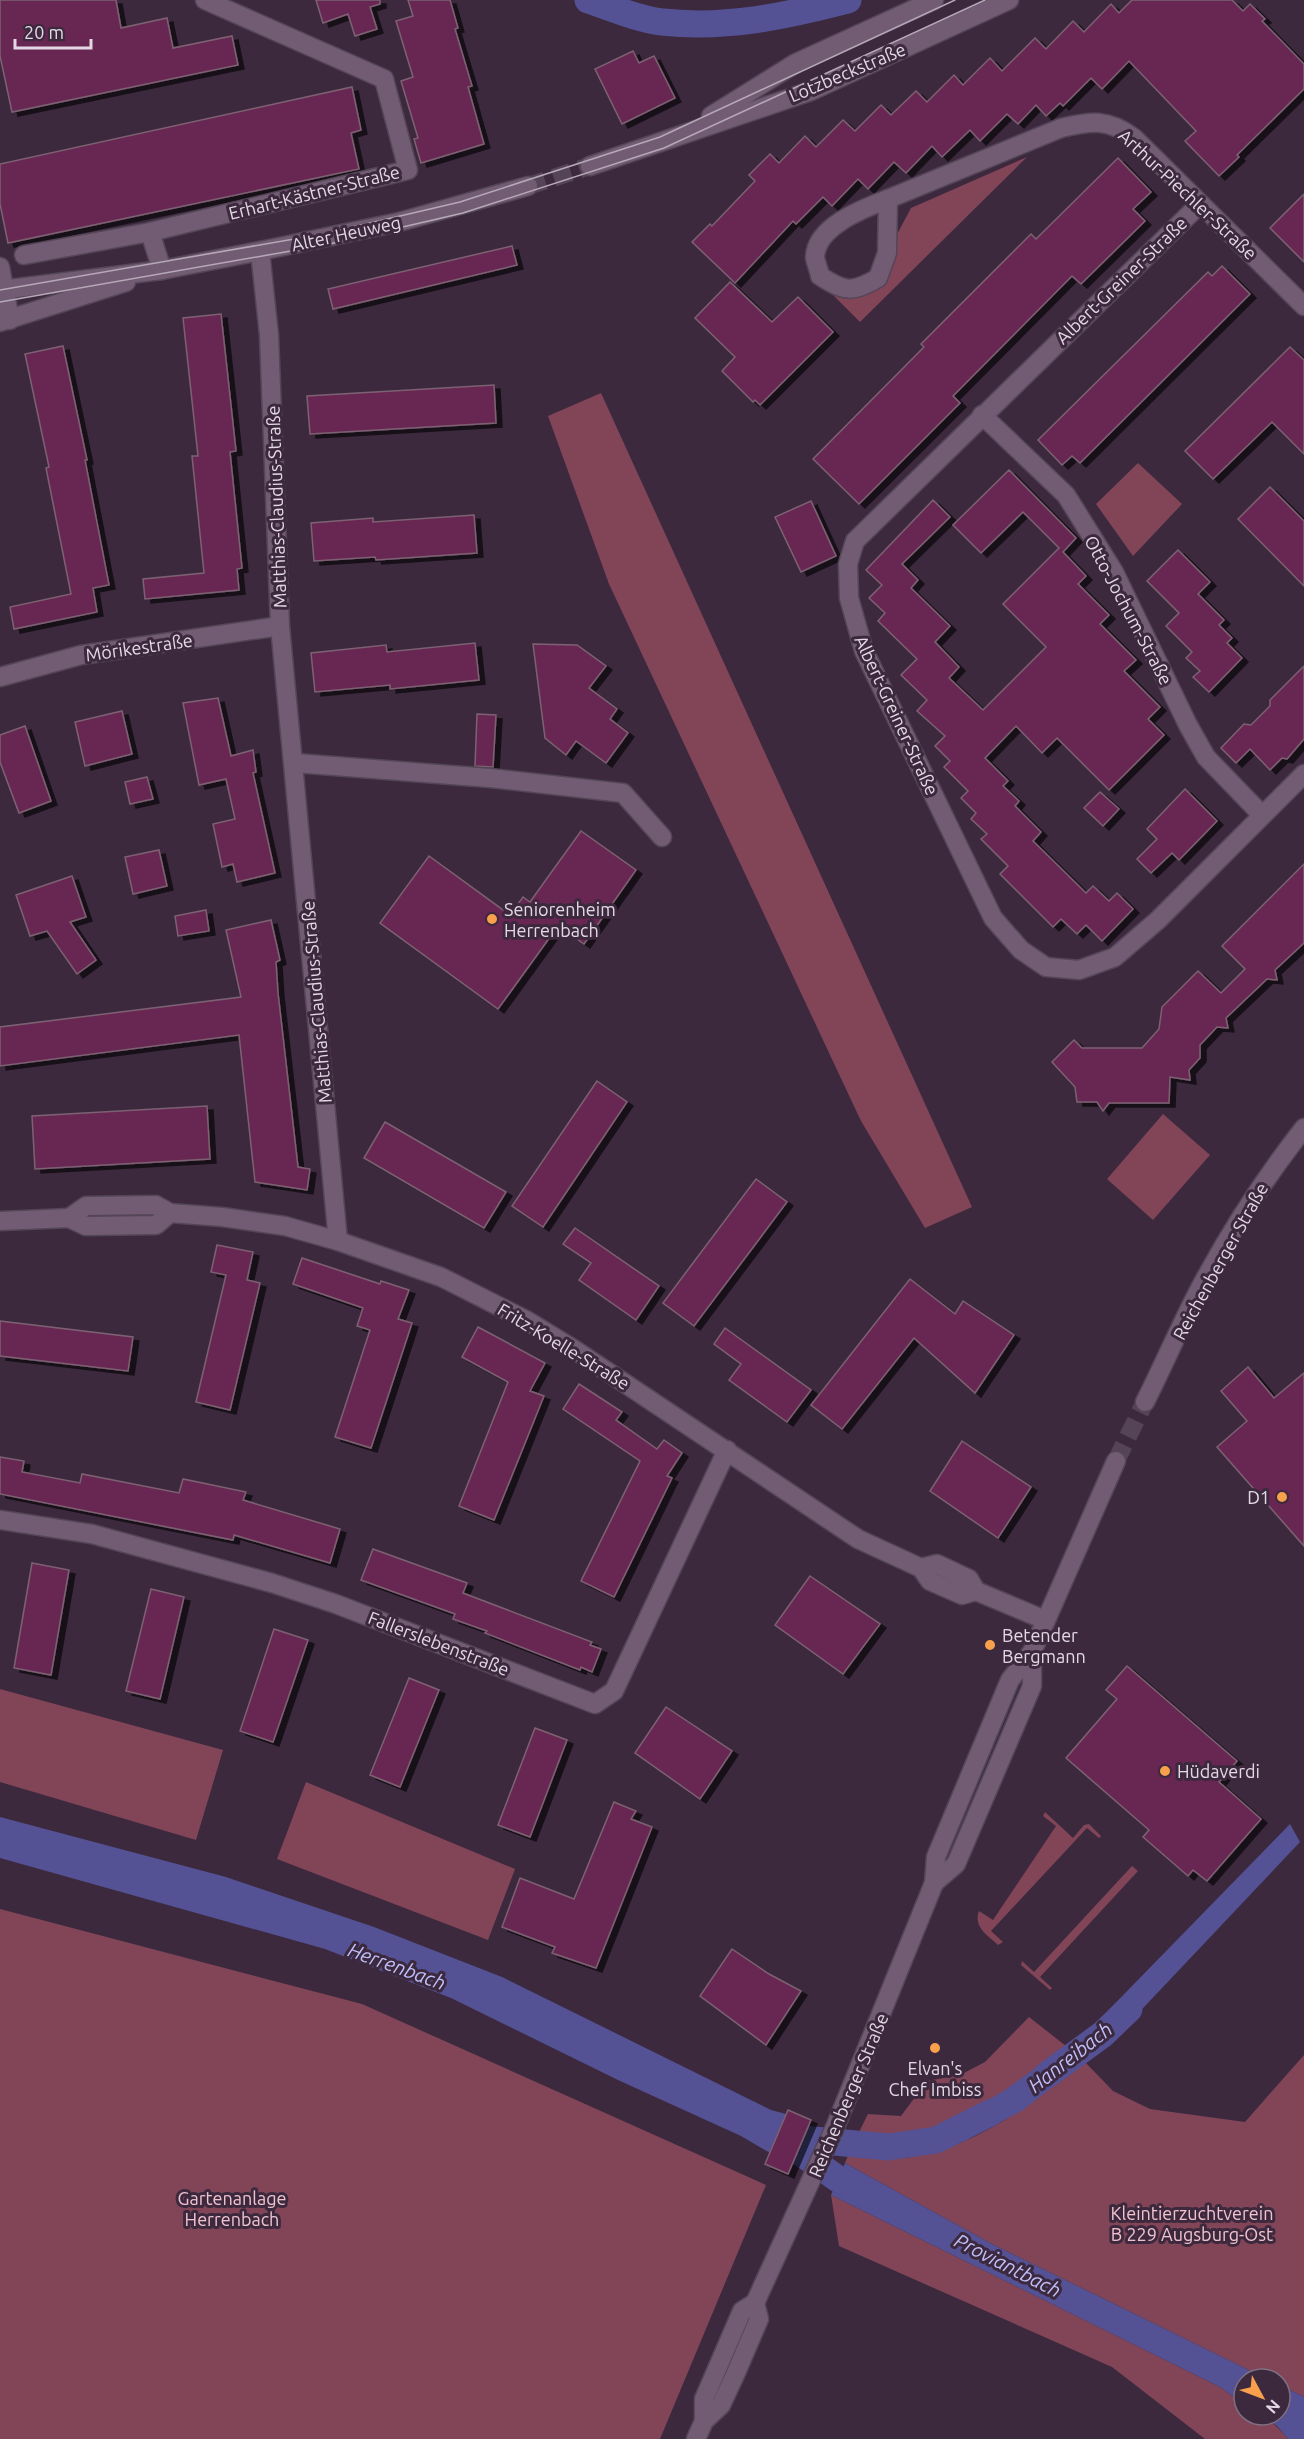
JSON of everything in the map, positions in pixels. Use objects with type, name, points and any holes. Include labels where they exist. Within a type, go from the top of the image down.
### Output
[{"type":"street","name":"Erhart-Kästner-Straße","points":[[24,255],[150,231],[408,170],[384,80],[205,0]]},
{"type":"street","name":"Lotzbeckstraße","points":[[682,135],[796,63],[934,0]]},
{"type":"street","name":"Lotzbeckstraße","points":[[590,166],[811,91],[1009,0]]},
{"type":"street","name":"Arthur-Piechler-Straße","points":[[888,199],[886,253],[878,278],[860,289],[839,289],[820,276],[815,257],[825,233],[854,213],[888,199],[1061,128],[1091,121],[1119,127],[1134,138],[1304,306]]},
{"type":"street","name":"Alter Heuweg","points":[[2,290],[162,270],[260,251],[399,222],[528,186]]},
{"type":"street","name":"Albert-Greiner-Straße","points":[[1200,204],[855,541],[848,564],[849,597],[864,651],[993,918],[1021,950],[1046,967],[1079,970],[1116,957],[1158,920],[1304,774]]},
{"type":"street","points":[[150,231],[162,270]]},
{"type":"street","name":"Matthias-Claudius-Straße","points":[[260,251],[269,335],[280,626],[295,763],[338,1241]]},
{"type":"street","points":[[0,267],[5,321]]},
{"type":"street","name":"Alter Heuweg","points":[[5,321],[162,270]]},
{"type":"street","name":"Otto-Jochum-Straße","points":[[982,415],[1066,495],[1114,572],[1188,725],[1206,757],[1262,815]]},
{"type":"street","name":"Mörikestraße","points":[[0,677],[81,655],[280,626]]},
{"type":"street","points":[[295,763],[490,778],[623,793],[662,837]]},
{"type":"street","name":"Reichenberger Straße","points":[[1145,1402],[1197,1295],[1234,1228],[1260,1187],[1304,1128]]},
{"type":"street","name":"Fritz-Koelle-Straße","points":[[0,1221],[69,1218],[86,1226],[156,1225],[170,1214],[222,1217],[285,1226],[338,1241],[441,1277],[526,1320],[727,1450],[858,1539],[921,1568],[937,1564],[969,1579],[976,1591],[1046,1620]]},
{"type":"street","name":"Fallerslebenstraße","points":[[0,1520],[92,1534],[272,1583],[336,1604],[595,1704],[614,1691],[727,1450]]},
{"type":"street","name":"Reichenberger Straße","points":[[696,2439],[704,2421],[704,2398],[742,2311],[755,2303],[810,2186],[934,1883],[956,1864],[1030,1690],[1032,1652],[1116,1461]]},
{"type":"green space","points":[[1027,157],[860,322],[832,294],[866,295],[889,271],[895,238],[911,208]]},
{"type":"green space","points":[[601,393],[972,1207],[925,1228],[861,1121],[609,584],[548,416]]},
{"type":"green space","points":[[1138,463],[1182,504],[1133,556],[1096,504]]},
{"type":"green space","points":[[1163,1114],[1210,1155],[1153,1220],[1107,1179]]},
{"type":"green space","points":[[0,1689],[223,1750],[196,1840],[0,1782]]},
{"type":"green space","points":[[306,1782],[515,1869],[488,1940],[277,1859]]},
{"type":"green space","points":[[1045,1812],[1073,1838],[1084,1825],[1089,1824],[1101,1836],[1099,1838],[1087,1828],[991,1931],[1003,1942],[998,1945],[979,1926],[979,1911],[993,1920],[1056,1826],[1043,1816]]},
{"type":"green space","points":[[1132,1866],[1138,1871],[1040,1977],[1052,1988],[1050,1990],[1021,1965],[1022,1961],[1034,1972]]},
{"type":"green space","name":"Gartenanlage Herrenbach","points":[[0,1909],[362,2004],[766,2185],[660,2439],[0,2439]]},
{"type":"green space","points":[[1029,2017],[1066,2046],[1002,2093],[930,2130],[897,2135],[858,2134],[868,2114],[901,2116],[927,2081],[960,2075],[985,2062]]},
{"type":"green space","name":"Kleintierzuchtverein B 229 Augsburg-Ost","points":[[1304,2055],[1304,2397],[1292,2391],[1292,2367],[1243,2367],[990,2243],[845,2163],[849,2153],[881,2159],[914,2156],[941,2150],[967,2140],[1016,2112],[1085,2062],[1113,2091],[1150,2109],[1245,2122]]},
{"type":"green space","points":[[831,2195],[1220,2387],[1232,2396],[1232,2427],[1277,2427],[1288,2439],[1205,2439],[1112,2367],[839,2246]]},
{"type":"water","name":"Herrenbach","points":[[0,1817],[226,1877],[374,1927],[502,1977],[771,2110],[786,2114],[770,2153],[741,2136],[618,2080],[451,1998],[325,1949],[0,1858]]},
{"type":"water","points":[[1290,1824],[1300,1842],[1111,2042],[1093,2026]]},
{"type":"water","points":[[1066,2046],[1085,2062],[1023,2110],[963,2142],[952,2120],[1002,2092]]},
{"type":"water","points":[[930,2130],[941,2151],[885,2159],[849,2153],[858,2134],[897,2135]]},
{"type":"water","points":[[845,2163],[990,2243],[1243,2367],[1232,2367],[1232,2396],[1220,2387],[831,2195]]},
{"type":"water","points":[[1292,2391],[1304,2397],[1304,2439],[1288,2439],[1278,2427],[1292,2427]]},
{"type":"building","points":[[0,0],[116,0],[121,28],[167,18],[173,48],[232,36],[238,65],[12,112],[0,56]]},
{"type":"building","points":[[316,0],[380,0],[380,4],[370,7],[377,29],[355,36],[348,14],[323,23]]},
{"type":"building","points":[[408,0],[450,0],[458,28],[455,29],[472,86],[468,87],[484,144],[421,163],[414,139],[418,138],[401,81],[413,77],[396,21],[413,16]]},
{"type":"building","points":[[1132,0],[1232,0],[1243,11],[1250,4],[1265,19],[1262,21],[1304,64],[1304,89],[1237,155],[1239,157],[1219,176],[1185,141],[1196,131],[1129,61],[1102,89],[1091,78],[1063,106],[1060,103],[1046,116],[1036,105],[1018,124],[1007,114],[980,141],[970,130],[942,157],[932,146],[906,173],[894,162],[868,189],[858,179],[832,206],[823,197],[796,224],[793,221],[735,283],[692,242],[710,224],[712,226],[755,181],[749,175],[770,154],[779,163],[805,136],[816,147],[843,120],[855,131],[881,105],[891,115],[916,91],[927,102],[954,75],[963,85],[990,58],[1002,71],[1035,38],[1046,49],[1073,21],[1084,32],[1111,4],[1119,13]]},
{"type":"building","points":[[633,51],[639,63],[654,56],[675,98],[622,124],[595,69]]},
{"type":"building","points":[[352,87],[361,130],[351,133],[359,169],[8,243],[0,204],[0,164]]},
{"type":"building","points":[[1118,158],[1151,192],[1133,209],[1145,221],[1081,284],[1072,276],[953,396],[960,403],[859,504],[813,459],[924,347],[921,344],[1031,234],[1036,239]]},
{"type":"building","points":[[1304,194],[1304,262],[1270,228]]},
{"type":"building","points":[[512,246],[517,265],[333,309],[328,289]]},
{"type":"building","points":[[1222,266],[1250,294],[1080,463],[1072,456],[1062,465],[1038,440],[1208,272],[1212,276]]},
{"type":"building","points":[[730,282],[772,322],[798,297],[833,332],[760,405],[755,400],[753,402],[722,371],[735,357],[695,318]]},
{"type":"building","points":[[221,314],[236,451],[230,452],[242,568],[237,569],[239,590],[145,599],[143,579],[204,573],[192,456],[198,456],[183,318]]},
{"type":"building","points":[[63,346],[87,460],[85,460],[109,585],[93,588],[97,612],[14,629],[10,607],[71,594],[46,468],[49,467],[25,354]]},
{"type":"building","points":[[1290,347],[1304,360],[1304,454],[1272,422],[1213,479],[1185,451]]},
{"type":"building","points":[[494,385],[496,423],[310,434],[307,396]]},
{"type":"building","points":[[1009,470],[1076,538],[1063,552],[1086,576],[1078,584],[1109,615],[1100,624],[1136,660],[1124,671],[1160,707],[1148,719],[1164,735],[1109,790],[1057,738],[1042,753],[1016,726],[985,758],[1008,781],[1003,786],[1019,801],[1015,806],[1041,832],[1033,841],[1086,893],[1093,886],[1109,901],[1117,893],[1133,909],[1102,941],[1086,925],[1077,934],[1061,919],[1053,927],[1000,874],[1008,866],[981,839],[987,834],[971,819],[976,813],[961,798],[968,791],[944,767],[950,761],[935,746],[945,736],[917,711],[927,700],[901,675],[917,659],[878,621],[885,613],[869,598],[882,585],[866,570],[933,500],[950,517],[902,564],[918,580],[911,588],[950,626],[935,642],[959,667],[949,678],[983,710],[1046,647],[1003,604],[1059,548],[1023,512],[981,553],[953,525]]},
{"type":"building","points":[[1270,487],[1304,521],[1304,586],[1238,519]]},
{"type":"building","points":[[811,501],[836,556],[801,572],[775,517]]},
{"type":"building","points":[[474,515],[477,553],[376,560],[375,557],[314,561],[311,523],[373,518],[373,522]]},
{"type":"building","points":[[1178,550],[1210,582],[1198,594],[1224,620],[1219,625],[1232,638],[1227,643],[1242,658],[1209,692],[1193,677],[1200,671],[1186,658],[1192,652],[1166,626],[1179,613],[1147,581]]},
{"type":"building","points":[[475,643],[479,680],[390,689],[390,685],[315,692],[311,653],[386,645],[387,652]]},
{"type":"building","points":[[533,644],[577,645],[606,666],[589,688],[617,709],[610,719],[628,733],[606,763],[576,741],[566,755],[545,738]]},
{"type":"building","points":[[1304,666],[1304,739],[1287,759],[1282,758],[1270,770],[1250,749],[1236,763],[1221,748],[1244,724],[1251,725],[1270,706],[1270,700]]},
{"type":"building","points":[[218,698],[231,756],[253,750],[256,772],[253,773],[275,873],[237,882],[233,864],[222,867],[213,824],[235,819],[226,779],[199,785],[183,703]]},
{"type":"building","points":[[122,711],[132,754],[85,766],[75,722]]},
{"type":"building","points":[[477,714],[496,715],[493,767],[475,766]]},
{"type":"building","points":[[25,726],[51,801],[19,813],[0,762],[0,735]]},
{"type":"building","points":[[147,777],[153,799],[130,804],[125,782]]},
{"type":"building","points":[[1185,789],[1217,821],[1179,860],[1172,853],[1151,873],[1137,859],[1157,839],[1147,829]]},
{"type":"building","points":[[1100,792],[1119,809],[1103,826],[1084,808]]},
{"type":"building","name":"Seniorenheim Herrenbach","points":[[581,831],[636,870],[584,944],[558,926],[498,1009],[380,923],[429,856],[510,915],[523,897],[530,902]]},
{"type":"building","points":[[159,850],[167,886],[133,894],[125,857]]},
{"type":"building","points":[[1304,864],[1304,943],[1275,970],[1277,980],[1267,979],[1226,1018],[1228,1028],[1217,1027],[1200,1045],[1200,1058],[1189,1070],[1190,1080],[1170,1077],[1169,1103],[1109,1103],[1103,1111],[1097,1102],[1077,1102],[1075,1087],[1052,1062],[1074,1040],[1082,1048],[1142,1048],[1159,1029],[1162,1007],[1198,971],[1221,993],[1245,969],[1222,946]]},
{"type":"building","points":[[72,876],[86,917],[70,922],[96,960],[77,974],[47,931],[30,936],[16,895]]},
{"type":"building","points":[[206,910],[209,931],[178,936],[175,916]]},
{"type":"building","points":[[271,920],[280,960],[276,962],[278,993],[298,1167],[310,1169],[307,1190],[255,1182],[239,1035],[0,1066],[0,1027],[241,997],[226,930]]},
{"type":"building","points":[[597,1081],[627,1102],[543,1227],[512,1206]]},
{"type":"building","points":[[207,1106],[210,1159],[35,1169],[32,1116]]},
{"type":"building","points":[[385,1122],[506,1192],[484,1228],[364,1158]]},
{"type":"building","points":[[756,1179],[787,1202],[694,1326],[663,1303]]},
{"type":"building","points":[[575,1228],[659,1286],[636,1320],[579,1280],[591,1263],[563,1244]]},
{"type":"building","points":[[217,1245],[253,1252],[247,1280],[260,1283],[230,1410],[196,1402],[226,1275],[211,1272]]},
{"type":"building","points":[[302,1258],[380,1284],[381,1281],[409,1290],[398,1319],[412,1323],[371,1448],[335,1437],[370,1330],[357,1326],[363,1308],[293,1284]]},
{"type":"building","points":[[910,1279],[955,1314],[963,1301],[1014,1335],[975,1393],[914,1338],[842,1429],[811,1405]]},
{"type":"building","points":[[0,1321],[133,1337],[128,1371],[0,1356]]},
{"type":"building","points":[[478,1327],[545,1363],[530,1391],[544,1396],[494,1520],[459,1506],[508,1382],[462,1357]]},
{"type":"building","points":[[725,1328],[811,1390],[787,1422],[729,1380],[741,1364],[714,1344]]},
{"type":"building","name":"D1","points":[[1248,1367],[1274,1398],[1304,1373],[1304,1546],[1217,1447],[1247,1421],[1221,1391]]},
{"type":"building","points":[[579,1384],[622,1412],[616,1420],[657,1449],[664,1440],[682,1453],[667,1476],[672,1478],[614,1597],[581,1581],[640,1461],[563,1409]]},
{"type":"building","points":[[962,1441],[1031,1487],[998,1538],[930,1491]]},
{"type":"building","points":[[0,1457],[24,1461],[22,1472],[80,1483],[82,1474],[179,1493],[183,1479],[246,1492],[243,1500],[340,1529],[330,1563],[234,1535],[233,1540],[0,1494]]},
{"type":"building","points":[[373,1549],[467,1583],[463,1593],[592,1642],[590,1645],[601,1649],[592,1672],[581,1667],[580,1670],[485,1633],[487,1631],[453,1619],[455,1614],[361,1580]]},
{"type":"building","points":[[32,1563],[69,1570],[51,1675],[14,1668]]},
{"type":"building","points":[[810,1576],[880,1624],[843,1674],[775,1625]]},
{"type":"building","points":[[151,1589],[184,1597],[160,1699],[126,1691]]},
{"type":"building","points":[[274,1629],[308,1640],[273,1742],[240,1731]]},
{"type":"building","points":[[1127,1666],[1237,1761],[1219,1782],[1261,1819],[1207,1881],[1193,1870],[1188,1876],[1143,1837],[1149,1830],[1066,1758],[1117,1699],[1106,1690]]},
{"type":"building","points":[[409,1678],[439,1690],[400,1787],[370,1775]]},
{"type":"building","points":[[666,1707],[732,1751],[700,1799],[635,1753]]},
{"type":"building","points":[[535,1728],[567,1740],[530,1837],[498,1825]]},
{"type":"building","points":[[614,1802],[636,1811],[631,1819],[652,1827],[596,1968],[552,1953],[555,1947],[502,1927],[520,1878],[574,1899]]},
{"type":"building","points":[[732,1949],[769,1974],[801,1991],[766,2045],[700,1996]]},
{"type":"building","points":[[788,2110],[811,2120],[788,2174],[765,2164]]},
{"type":"waterway","points":[[588,0],[653,21],[686,24],[756,20],[848,0]]},
{"type":"waterway","name":"Hanreibach","points":[[1047,2075],[1103,2034],[1129,2009]]},
{"type":"waterway","name":"Hanreibach","points":[[781,2137],[888,2147],[936,2140],[990,2113]]},
{"type":"waterway","name":"Proviantbach","points":[[766,2131],[777,2136],[838,2179],[871,2195]]},
{"type":"tunnel","points":[[528,186],[590,166]]},
{"type":"tunnel","points":[[1116,1461],[1145,1402]]},
{"type":"tram line","points":[[0,290],[323,234],[460,202],[660,137],[955,0]]},
{"type":"tram line","points":[[0,302],[325,245],[463,213],[664,148],[985,0]]},
{"type":"place","name":"Seniorenheim Herrenbach","points":[[492,919]]},
{"type":"place","name":"D1","points":[[1282,1497]]},
{"type":"place","name":"Betender Bergmann","points":[[990,1645]]},
{"type":"place","name":"Hüdaverdi","points":[[1165,1771]]},
{"type":"place","name":"Elvan's Chef Imbiss","points":[[935,2048]]}]
